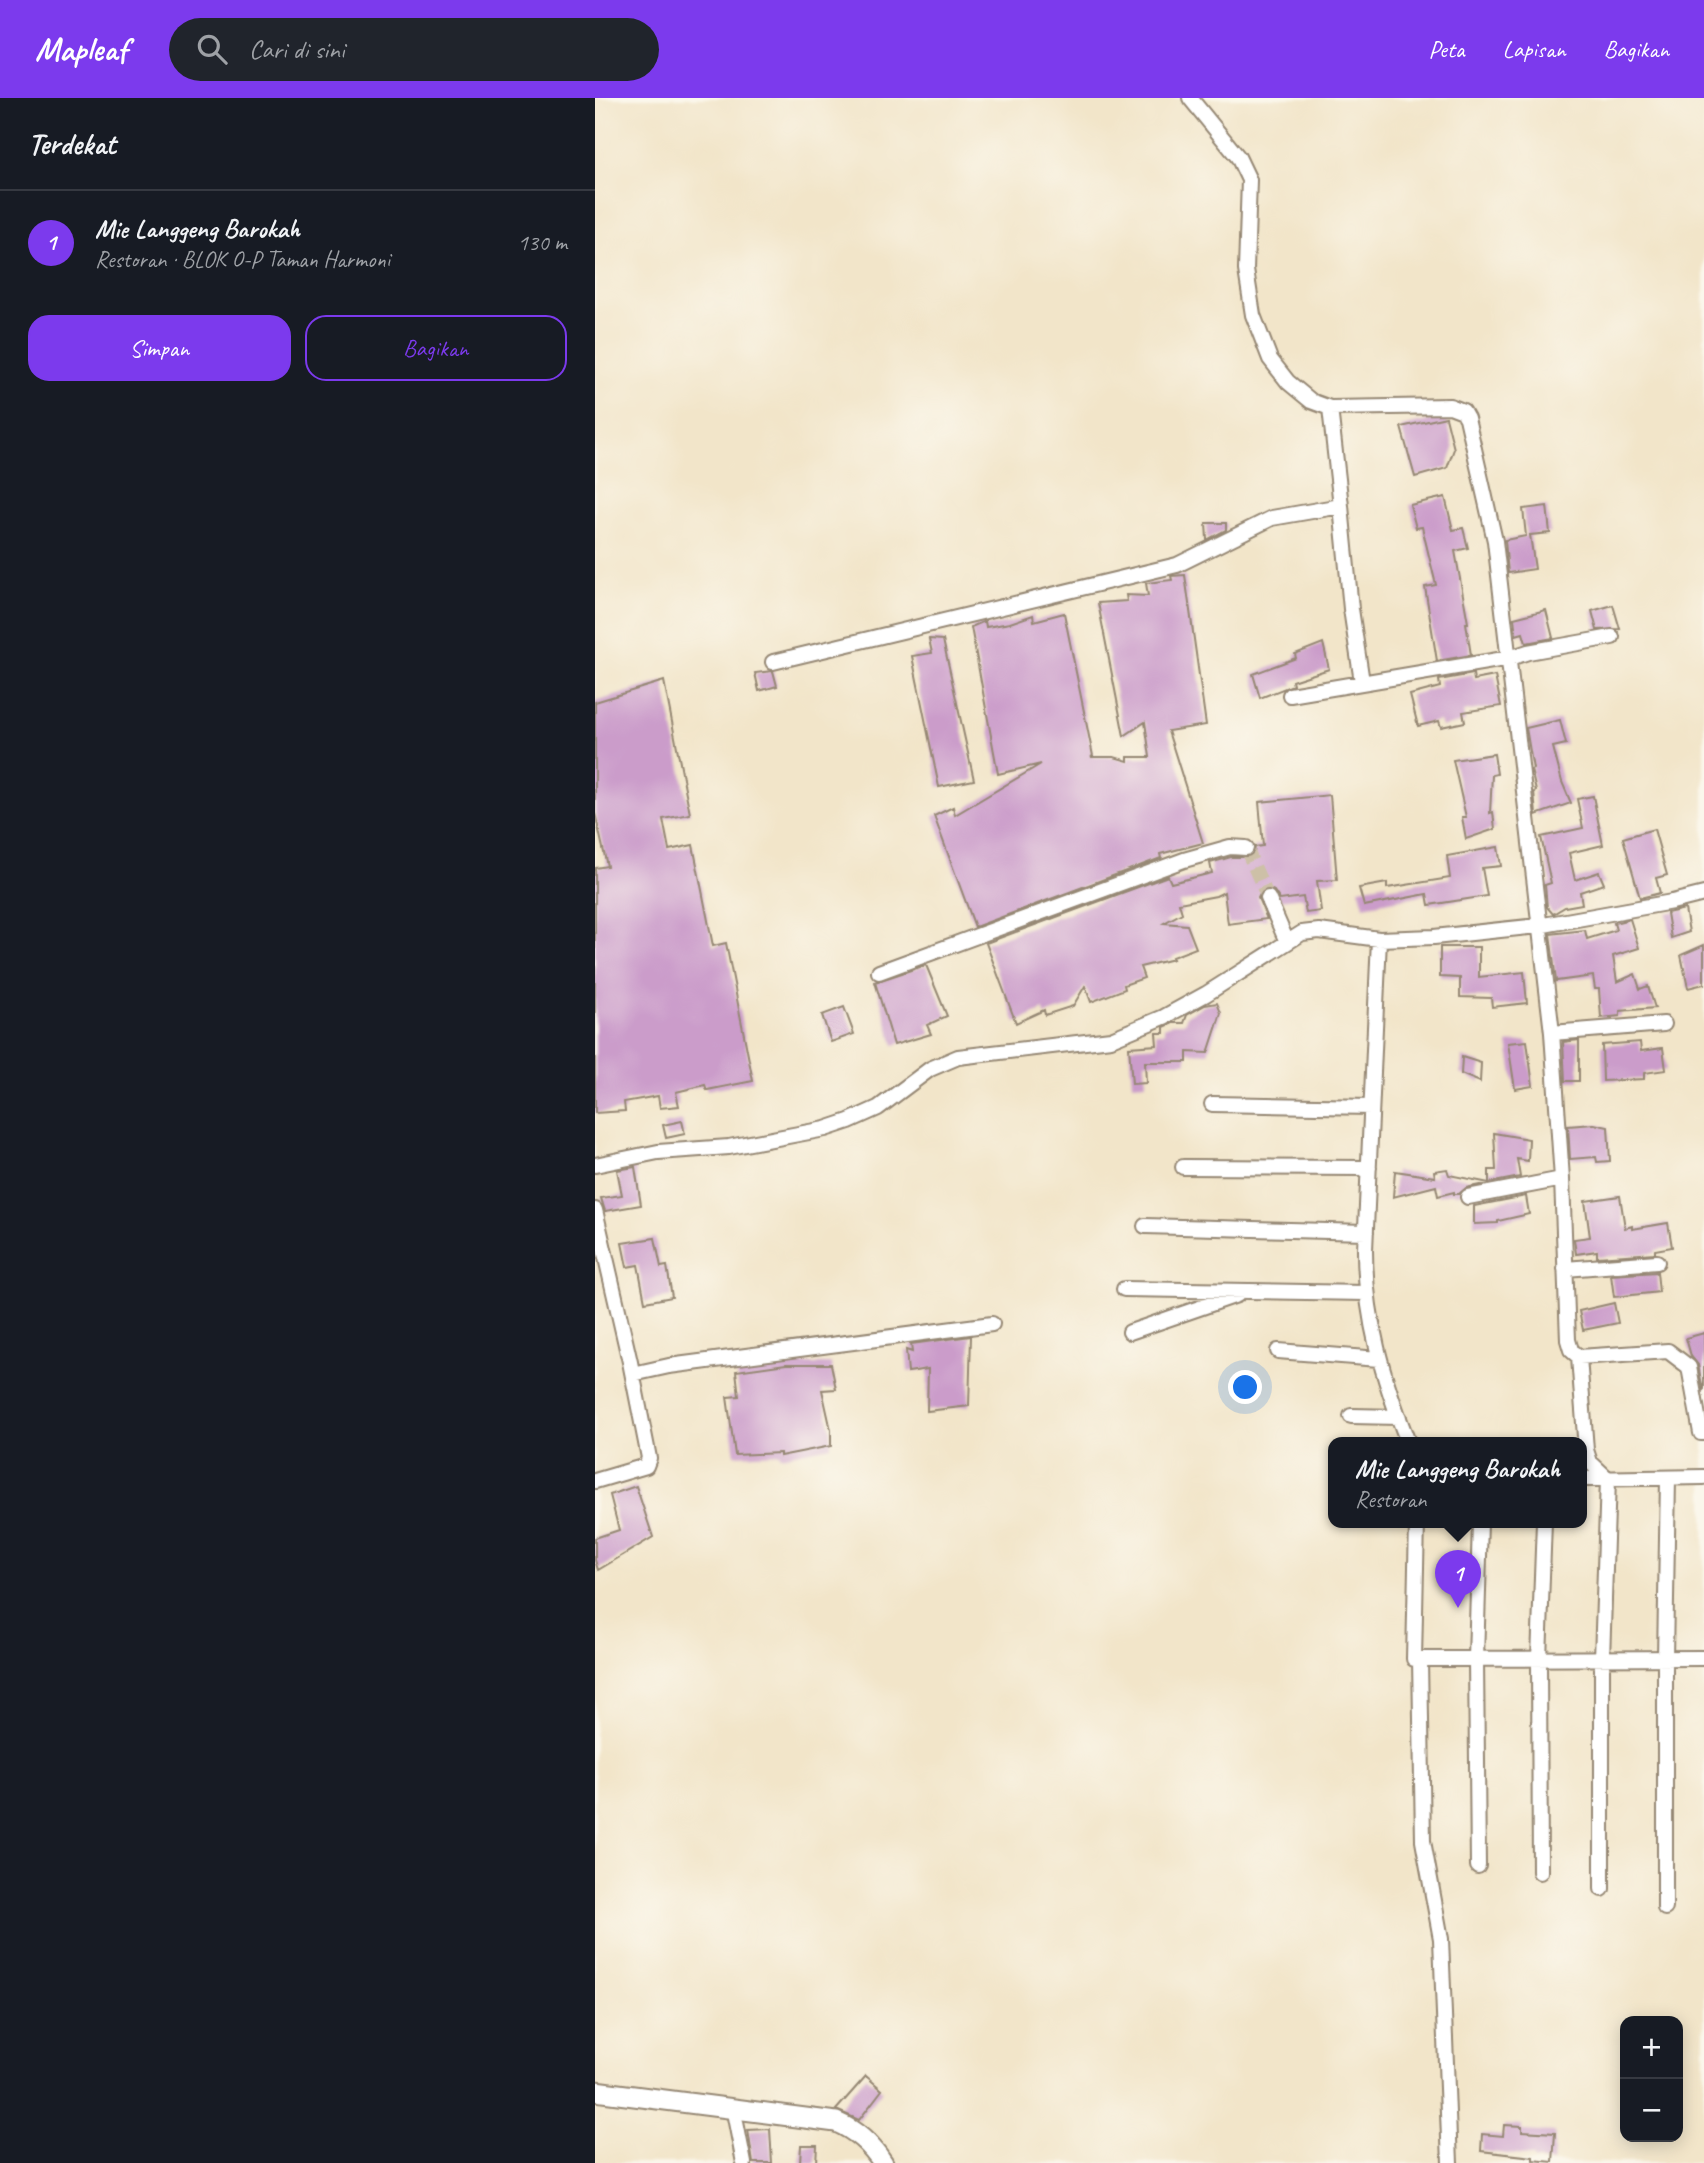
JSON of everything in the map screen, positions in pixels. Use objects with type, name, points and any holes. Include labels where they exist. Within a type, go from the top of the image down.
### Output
[{"type":"main road","points":[[595,2091],[836,2122],[864,2139],[883,2163]]},
{"type":"street","points":[[1190,98],[1238,157],[1249,180],[1246,270],[1253,315],[1270,359],[1289,382],[1311,401],[1330,408],[1450,406],[1463,411],[1467,418],[1495,541],[1552,1032],[1562,1179],[1568,1339],[1571,1350],[1580,1357],[1655,1351],[1675,1354],[1689,1367],[1701,1433],[1704,1433]]},
{"type":"street","points":[[1330,408],[1351,609],[1362,682]]},
{"type":"street","points":[[773,662],[1177,565],[1281,515],[1341,506]]},
{"type":"street","points":[[1290,695],[1612,637]]},
{"type":"street","points":[[879,972],[1184,860],[1230,847],[1246,848]]},
{"type":"street","points":[[595,1166],[658,1152],[729,1147],[797,1136],[849,1121],[878,1108],[930,1069],[958,1057],[1111,1039],[1164,1017],[1206,994],[1302,933],[1319,931],[1379,939],[1434,937],[1538,926],[1704,894]]},
{"type":"street","points":[[1268,898],[1287,942]]},
{"type":"street","points":[[1379,939],[1366,1231],[1366,1293],[1379,1359],[1406,1437]]},
{"type":"street","points":[[1552,1032],[1664,1024]]},
{"type":"street","points":[[1212,1104],[1371,1107]]},
{"type":"street","points":[[1183,1167],[1369,1168]]},
{"type":"street","points":[[1468,1198],[1562,1179]]},
{"type":"street","points":[[595,1210],[633,1374],[649,1462],[641,1468],[595,1481]]},
{"type":"street","points":[[1145,1226],[1366,1231]]},
{"type":"street","points":[[1565,1269],[1657,1262]]},
{"type":"street","points":[[1124,1289],[1366,1293]]},
{"type":"street","points":[[1130,1332],[1248,1291]]},
{"type":"street","points":[[633,1374],[669,1366],[992,1324]]},
{"type":"street","points":[[1278,1351],[1379,1359]]},
{"type":"street","points":[[1580,1357],[1585,1437]]},
{"type":"street","points":[[1351,1416],[1399,1417]]},
{"type":"street","points":[[1587,1453],[1590,1462],[1608,1479],[1602,1659],[1602,1889]]},
{"type":"street","points":[[1665,1908],[1668,1478]]},
{"type":"street","points":[[1587,1479],[1704,1478]]},
{"type":"street","points":[[1417,1528],[1415,1659],[1704,1658]]},
{"type":"street","points":[[1478,1866],[1476,1659],[1480,1528]]},
{"type":"street","points":[[1541,1872],[1539,1659],[1544,1528]]},
{"type":"street","points":[[1420,1659],[1423,1841],[1441,1939],[1450,2163]]},
{"type":"street","points":[[733,2108],[744,2163]]},
{"type":"building","points":[[1446,417],[1454,449],[1447,468],[1415,477],[1401,427]]},
{"type":"building","points":[[1445,497],[1453,530],[1463,528],[1468,548],[1455,551],[1471,655],[1437,661],[1425,587],[1436,585],[1422,527],[1416,528],[1410,505]]},
{"type":"building","points":[[1547,506],[1550,533],[1530,535],[1535,569],[1508,573],[1505,540],[1526,536],[1523,509]]},
{"type":"building","points":[[1206,523],[1226,523],[1226,530],[1207,540]]},
{"type":"building","points":[[1185,575],[1206,725],[1168,731],[1203,843],[1160,854],[1161,858],[975,927],[934,816],[953,807],[955,815],[1041,764],[998,774],[971,627],[985,621],[986,627],[1033,615],[1034,621],[1064,613],[1093,756],[1091,757],[1114,757],[1128,761],[1128,757],[1150,757],[1145,722],[1124,736],[1098,603],[1127,601],[1126,595],[1148,596],[1146,583],[1172,580],[1171,576]]},
{"type":"building","points":[[1613,605],[1620,629],[1597,630],[1592,611]]},
{"type":"building","points":[[1546,610],[1553,638],[1526,643],[1523,633],[1516,635],[1514,618]]},
{"type":"building","points":[[929,639],[943,640],[974,780],[939,787],[912,656],[932,653]]},
{"type":"building","points":[[1323,643],[1329,669],[1292,681],[1293,685],[1260,698],[1253,674],[1296,658],[1295,654]]},
{"type":"building","points":[[773,671],[777,686],[759,691],[755,673]]},
{"type":"building","points":[[1473,674],[1474,680],[1495,676],[1501,706],[1463,712],[1465,722],[1441,727],[1439,721],[1418,726],[1410,695],[1440,687],[1439,680]]},
{"type":"building","points":[[664,681],[690,814],[663,819],[669,850],[693,845],[713,946],[726,943],[753,1081],[707,1090],[705,1085],[676,1092],[679,1106],[660,1108],[658,1096],[624,1102],[625,1111],[595,1113],[595,868],[607,866],[595,813],[595,702]]},
{"type":"building","points":[[1560,720],[1566,744],[1553,747],[1562,782],[1571,803],[1536,815],[1536,791],[1526,728]]},
{"type":"building","points":[[1494,754],[1497,774],[1492,775],[1490,813],[1493,812],[1495,829],[1466,839],[1462,817],[1466,817],[1453,760]]},
{"type":"building","points":[[1330,795],[1337,880],[1317,881],[1321,911],[1306,913],[1303,897],[1280,900],[1274,891],[1268,888],[1261,892],[1258,898],[1267,919],[1228,924],[1224,892],[1179,903],[1182,913],[1164,923],[1187,925],[1196,948],[1172,957],[1173,959],[1140,967],[1144,978],[1124,985],[1125,989],[1091,1002],[1085,986],[1073,1006],[1045,1015],[1044,1010],[1016,1023],[986,943],[1168,876],[1171,883],[1212,873],[1210,863],[1231,857],[1250,857],[1255,847],[1263,846],[1259,802]]},
{"type":"building","points":[[1593,796],[1603,845],[1569,853],[1575,880],[1599,872],[1604,884],[1580,892],[1582,904],[1565,907],[1553,914],[1547,907],[1545,885],[1551,883],[1541,837],[1583,828],[1577,799]]},
{"type":"building","points":[[1654,829],[1667,875],[1656,878],[1660,893],[1640,898],[1623,838]]},
{"type":"building","points":[[1498,847],[1501,866],[1482,868],[1487,896],[1429,905],[1427,894],[1364,906],[1359,888],[1387,883],[1387,888],[1450,878],[1447,856]]},
{"type":"building","points":[[1685,909],[1689,932],[1671,938],[1667,913]]},
{"type":"building","points":[[1630,919],[1639,948],[1613,956],[1617,982],[1635,974],[1640,989],[1648,986],[1655,1008],[1620,1011],[1620,1016],[1601,1018],[1599,989],[1595,989],[1593,976],[1556,981],[1550,934],[1585,930],[1587,939],[1616,930],[1614,923]]},
{"type":"building","points":[[1704,945],[1704,984],[1688,988],[1681,955]]},
{"type":"building","points":[[1440,947],[1479,947],[1479,977],[1524,972],[1527,1003],[1492,1007],[1491,998],[1460,997],[1460,978],[1440,977]]},
{"type":"building","points":[[926,965],[947,1016],[927,1025],[931,1034],[894,1045],[875,982]]},
{"type":"building","points":[[1217,1003],[1221,1013],[1208,1053],[1187,1052],[1187,1062],[1145,1062],[1146,1083],[1132,1084],[1129,1047],[1157,1045],[1156,1033],[1164,1033],[1164,1027],[1173,1023],[1184,1023],[1187,1015],[1205,1005]]},
{"type":"building","points":[[844,1007],[854,1034],[831,1042],[822,1015]]},
{"type":"building","points":[[1579,1040],[1579,1081],[1565,1081],[1563,1042]]},
{"type":"building","points":[[1527,1041],[1533,1086],[1515,1089],[1508,1043]]},
{"type":"building","points":[[1640,1042],[1641,1051],[1663,1048],[1666,1070],[1644,1073],[1644,1079],[1603,1081],[1602,1045]]},
{"type":"building","points":[[1462,1057],[1481,1063],[1480,1082],[1461,1074]]},
{"type":"building","points":[[682,1121],[685,1134],[666,1138],[663,1125]]},
{"type":"building","points":[[1594,1124],[1608,1127],[1610,1161],[1597,1162],[1596,1157],[1570,1159],[1568,1126]]},
{"type":"building","points":[[1494,1133],[1529,1139],[1528,1161],[1517,1159],[1520,1177],[1489,1183],[1489,1170],[1496,1170]]},
{"type":"building","points":[[635,1167],[641,1205],[605,1211],[601,1198],[622,1195],[617,1170]]},
{"type":"building","points":[[1447,1169],[1449,1175],[1489,1183],[1466,1188],[1459,1194],[1454,1192],[1438,1196],[1436,1186],[1393,1197],[1395,1171],[1435,1177],[1434,1171]]},
{"type":"building","points":[[1526,1196],[1529,1214],[1498,1223],[1474,1224],[1474,1206]]},
{"type":"building","points":[[1620,1196],[1625,1228],[1668,1223],[1672,1247],[1655,1250],[1655,1253],[1597,1257],[1597,1251],[1576,1254],[1574,1239],[1590,1237],[1585,1201]]},
{"type":"building","points":[[655,1238],[661,1267],[667,1266],[672,1297],[645,1302],[638,1265],[627,1267],[622,1243]]},
{"type":"building","points":[[1657,1272],[1659,1292],[1614,1297],[1611,1275]]},
{"type":"building","points":[[1614,1303],[1618,1323],[1583,1330],[1579,1311]]},
{"type":"building","points":[[1704,1333],[1703,1390],[1698,1365],[1691,1356],[1686,1338]]},
{"type":"building","points":[[971,1336],[969,1406],[927,1411],[928,1369],[908,1372],[906,1350],[912,1352],[911,1344]]},
{"type":"building","points":[[786,1364],[831,1364],[836,1389],[822,1390],[831,1430],[831,1446],[780,1456],[780,1453],[735,1455],[727,1397],[739,1396],[736,1371]]},
{"type":"building","points":[[636,1486],[653,1537],[598,1570],[595,1538],[619,1530],[610,1495]]},
{"type":"building","points":[[866,2076],[882,2090],[859,2120],[836,2110]]},
{"type":"building","points":[[1504,2125],[1522,2126],[1522,2131],[1555,2133],[1553,2162],[1481,2151],[1482,2134],[1503,2136]]},
{"type":"building","points":[[770,2129],[772,2163],[753,2163],[748,2130]]},
{"type":"building","points":[[801,2145],[817,2145],[816,2163],[800,2163]]},
{"type":"tunnel","points":[[1246,848],[1268,898]]},
{"type":"place","name":"Mie Langgeng Barokah","points":[[1458,1608]]}]
